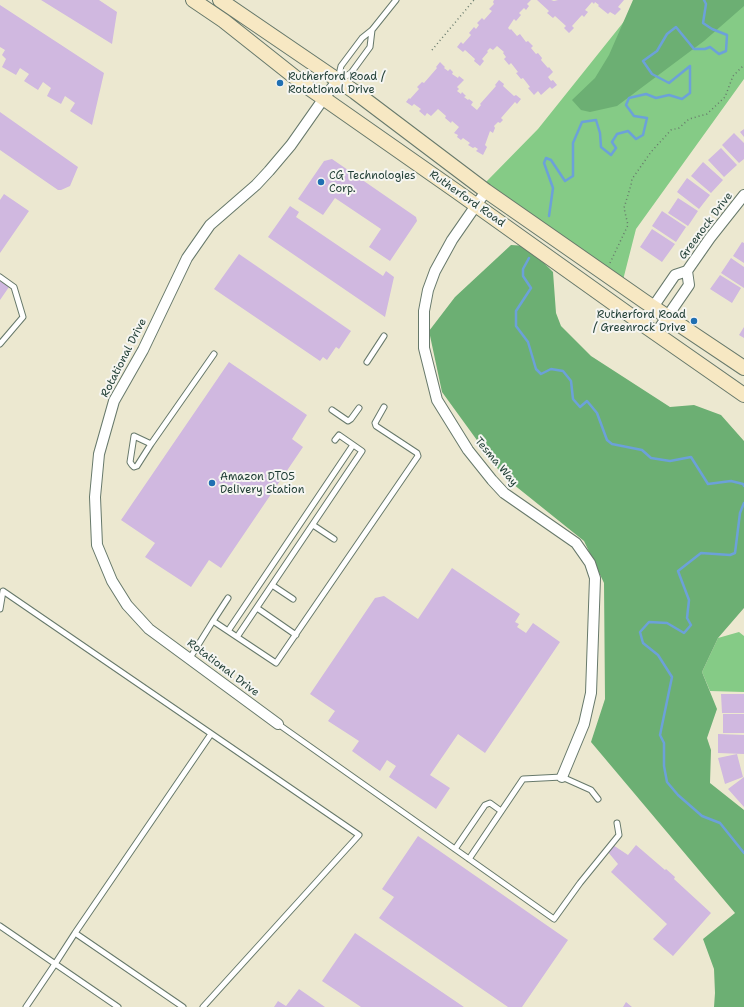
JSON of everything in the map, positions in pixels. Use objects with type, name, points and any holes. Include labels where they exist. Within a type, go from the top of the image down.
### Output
[{"type":"main road","name":"Rutherford Road","points":[[193,0],[224,21],[306,86],[744,395]]},
{"type":"main road","name":"Rutherford Road","points":[[220,0],[338,80],[486,191],[744,368]]},
{"type":"street","name":"Rotational Drive","points":[[278,724],[149,629],[127,605],[112,581],[97,545],[95,497],[99,454],[114,401],[143,350],[186,258],[210,225],[256,185],[269,171],[291,145],[338,80]]},
{"type":"street","name":"Tesma Way","points":[[486,191],[452,240],[435,271],[428,290],[424,311],[424,348],[436,400],[468,450],[504,493],[576,543],[590,563],[595,578],[591,694],[584,724],[562,777]]},
{"type":"street","name":"Greenock Drive","points":[[642,323],[675,275],[687,271],[710,238],[744,195]]},
{"type":"street","name":"Greenock Drive","points":[[656,333],[689,285],[687,271]]},
{"type":"lane","points":[[338,80],[341,66],[362,38],[372,30],[396,0]]},
{"type":"lane","points":[[338,80],[351,73],[370,47],[372,30]]},
{"type":"lane","points":[[0,277],[14,287],[23,317],[0,344]]},
{"type":"lane","points":[[367,362],[384,336]]},
{"type":"lane","points":[[151,444],[134,436],[130,462],[134,467],[137,466],[214,354]]},
{"type":"lane","points":[[213,621],[276,663],[418,456],[417,453],[376,426],[375,423],[384,407]]},
{"type":"lane","points":[[332,410],[348,421],[359,408]]},
{"type":"lane","points":[[237,637],[362,451],[339,435],[335,440]]},
{"type":"lane","points":[[228,631],[353,444]]},
{"type":"lane","points":[[313,525],[334,539]]},
{"type":"lane","points":[[272,585],[293,599]]},
{"type":"lane","points":[[0,609],[3,591],[359,835],[203,1007]]},
{"type":"lane","points":[[190,658],[228,598]]},
{"type":"lane","points":[[257,608],[296,635]]},
{"type":"lane","points":[[278,724],[554,919],[580,883],[619,835],[617,823]]},
{"type":"lane","points":[[26,1007],[56,964],[75,932],[211,734]]},
{"type":"lane","points":[[469,859],[523,779],[562,777],[591,790],[598,799]]},
{"type":"lane","points":[[455,849],[485,805],[490,803],[501,811]]},
{"type":"lane","points":[[0,926],[118,1007]]},
{"type":"lane","points":[[75,932],[183,1007]]},
{"type":"path","points":[[432,50],[474,0]]},
{"type":"path","points":[[610,264],[628,225],[624,208],[632,179],[651,152],[671,130],[679,128],[688,119],[707,114],[725,97],[733,76],[744,65]]},
{"type":"green space","points":[[633,0],[744,0],[744,6],[704,41],[617,106],[590,112],[581,110],[572,100],[595,78],[609,55]]},
{"type":"green space","points":[[744,0],[744,79],[636,229],[623,280],[486,182],[538,129],[630,14]]},
{"type":"green space","points":[[511,245],[527,246],[553,272],[556,313],[561,326],[591,356],[670,407],[694,405],[721,415],[744,441],[744,608],[718,638],[702,672],[717,709],[707,738],[711,750],[710,783],[744,810],[744,1007],[714,1007],[714,969],[703,939],[735,913],[591,742],[605,699],[604,583],[584,541],[503,476],[442,392],[429,331],[455,297]]},
{"type":"green space","points":[[739,632],[744,636],[744,692],[710,691],[702,672],[718,638]]},
{"type":"building","points":[[41,0],[99,0],[117,12],[112,44]]},
{"type":"building","points":[[494,0],[531,0],[527,4],[529,6],[526,10],[524,8],[519,13],[521,15],[516,21],[514,19],[508,28],[510,30],[511,29],[517,36],[520,34],[526,42],[528,41],[533,46],[531,48],[536,54],[538,53],[542,58],[541,60],[553,72],[548,77],[557,85],[552,89],[550,87],[541,95],[538,91],[534,95],[528,88],[530,87],[523,78],[521,79],[516,73],[518,72],[511,63],[509,65],[504,59],[506,57],[503,53],[504,52],[497,46],[493,50],[490,48],[487,51],[488,52],[482,59],[484,61],[480,66],[465,50],[463,52],[457,47],[461,42],[463,44],[471,35],[469,33],[474,27],[476,29],[479,25],[477,23],[482,18],[484,20],[492,11],[489,9],[494,4]]},
{"type":"building","points":[[537,0],[624,0],[618,7],[621,9],[615,15],[610,12],[608,14],[595,2],[594,4],[592,2],[585,10],[588,12],[584,17],[582,15],[572,26],[574,28],[569,33],[564,28],[566,26],[555,16],[553,18],[547,13],[549,11]]},
{"type":"building","points":[[0,5],[104,73],[92,125],[70,111],[75,103],[65,96],[61,104],[47,96],[51,88],[43,82],[38,90],[24,81],[29,74],[20,68],[16,75],[2,67],[6,59],[2,55],[5,50],[0,47]]},
{"type":"building","points":[[440,62],[445,67],[444,68],[448,71],[450,69],[453,72],[452,74],[458,78],[459,76],[464,80],[457,87],[459,89],[457,91],[461,94],[462,92],[466,96],[464,97],[473,102],[471,105],[477,110],[499,80],[514,96],[516,95],[521,99],[517,104],[515,102],[501,118],[503,120],[500,123],[498,122],[494,126],[495,128],[493,133],[490,131],[485,145],[487,147],[483,155],[476,151],[478,149],[475,147],[473,148],[468,145],[470,143],[463,138],[461,140],[457,137],[458,135],[454,133],[459,127],[452,121],[451,123],[445,118],[446,116],[438,109],[431,116],[427,113],[425,116],[419,111],[421,109],[414,104],[412,106],[406,102],[419,89],[417,87],[422,82],[424,83],[437,68],[436,67]]},
{"type":"building","points":[[0,112],[78,167],[70,186],[58,190],[0,150]]},
{"type":"building","points":[[744,129],[744,137],[740,132]]},
{"type":"building","points":[[734,133],[744,143],[744,159],[739,163],[722,145]]},
{"type":"building","points":[[721,148],[737,165],[724,177],[708,160]]},
{"type":"building","points":[[332,159],[416,217],[417,221],[390,261],[369,247],[381,229],[335,198],[323,215],[298,199],[324,161]]},
{"type":"building","points":[[703,162],[723,180],[711,193],[691,176]]},
{"type":"building","points":[[687,178],[710,195],[699,209],[677,192]]},
{"type":"building","points":[[4,194],[29,211],[0,253],[0,200]]},
{"type":"building","points":[[678,198],[698,211],[688,226],[668,213]]},
{"type":"building","points":[[290,206],[299,212],[296,217],[383,276],[386,271],[394,277],[385,317],[268,237]]},
{"type":"building","points":[[662,211],[686,227],[676,242],[652,226]]},
{"type":"building","points":[[652,229],[675,244],[662,262],[640,247]]},
{"type":"building","points":[[742,242],[744,243],[744,263],[733,256]]},
{"type":"building","points":[[239,254],[351,331],[339,349],[336,347],[327,360],[323,357],[320,361],[214,289]]},
{"type":"building","points":[[731,258],[744,267],[744,288],[721,273]]},
{"type":"building","points":[[720,275],[741,288],[732,303],[710,289]]},
{"type":"building","points":[[0,281],[9,287],[0,300]]},
{"type":"building","points":[[744,327],[744,338],[739,335]]},
{"type":"building","name":"Amazon DTO5 Delivery Station","points":[[229,362],[307,415],[292,439],[303,447],[221,568],[209,560],[191,587],[145,557],[155,543],[121,520]]},
{"type":"building","points":[[452,568],[520,614],[515,622],[519,624],[517,627],[526,633],[533,623],[560,642],[485,753],[458,734],[430,775],[450,788],[436,809],[389,777],[396,766],[387,760],[380,771],[352,751],[359,741],[328,721],[335,711],[310,694],[375,598],[384,596],[418,619]]},
{"type":"building","points":[[721,694],[744,694],[744,713],[722,713]]},
{"type":"building","points":[[723,714],[744,714],[744,733],[723,733]]},
{"type":"building","points":[[718,734],[744,735],[744,754],[718,753]]},
{"type":"building","points":[[737,754],[743,777],[725,784],[718,758]]},
{"type":"building","points":[[744,777],[744,807],[728,789]]},
{"type":"building","points":[[418,836],[568,940],[522,1007],[508,1007],[379,918],[394,897],[382,889]]},
{"type":"building","points":[[613,845],[628,855],[636,845],[675,877],[674,879],[711,913],[673,956],[653,939],[667,924],[611,872],[618,864],[608,852]]},
{"type":"building","points":[[355,933],[464,1007],[361,1007],[322,981]]},
{"type":"building","points":[[299,989],[325,1007],[274,1007],[278,1001],[286,1006]]},
{"type":"building","points":[[626,1002],[632,1007],[623,1007]]},
{"type":"waterway","points":[[549,216],[553,188],[544,163],[546,158],[551,160],[565,181],[573,176],[573,143],[582,122],[596,120],[600,133],[601,147],[611,155],[616,148],[612,142],[617,134],[628,131],[636,139],[643,135],[647,118],[634,116],[626,105],[629,98],[646,94],[656,98],[669,95],[682,99],[690,93],[690,66],[669,83],[652,74],[643,61],[657,51],[667,34],[676,27],[694,49],[705,49],[710,47],[719,54],[726,51],[727,35],[712,29],[703,23],[706,4],[704,0]]},
{"type":"waterway","points":[[529,258],[523,269],[523,276],[531,288],[516,311],[516,326],[528,342],[536,369],[541,374],[551,369],[563,371],[571,381],[573,399],[580,407],[587,401],[597,413],[607,440],[612,444],[642,450],[651,458],[670,461],[691,457],[708,484],[731,481],[743,484],[744,486]]},
{"type":"waterway","points":[[744,503],[740,513],[735,553],[730,555],[701,553],[678,571],[689,600],[687,618],[691,625],[684,633],[667,623],[649,622],[640,632],[643,643],[658,655],[672,677],[660,735],[664,743],[664,766],[667,782],[678,795],[702,816],[720,823],[744,853]]},
{"type":"place","name":"Rutherford Road / Rotational Drive","points":[[280,83]]},
{"type":"place","name":"CG Technologies Corp.","points":[[321,182]]},
{"type":"place","name":"Rutherford Road / Greenrock Drive","points":[[694,321]]},
{"type":"place","name":"Amazon DTO5 Delivery Station","points":[[212,483]]}]
